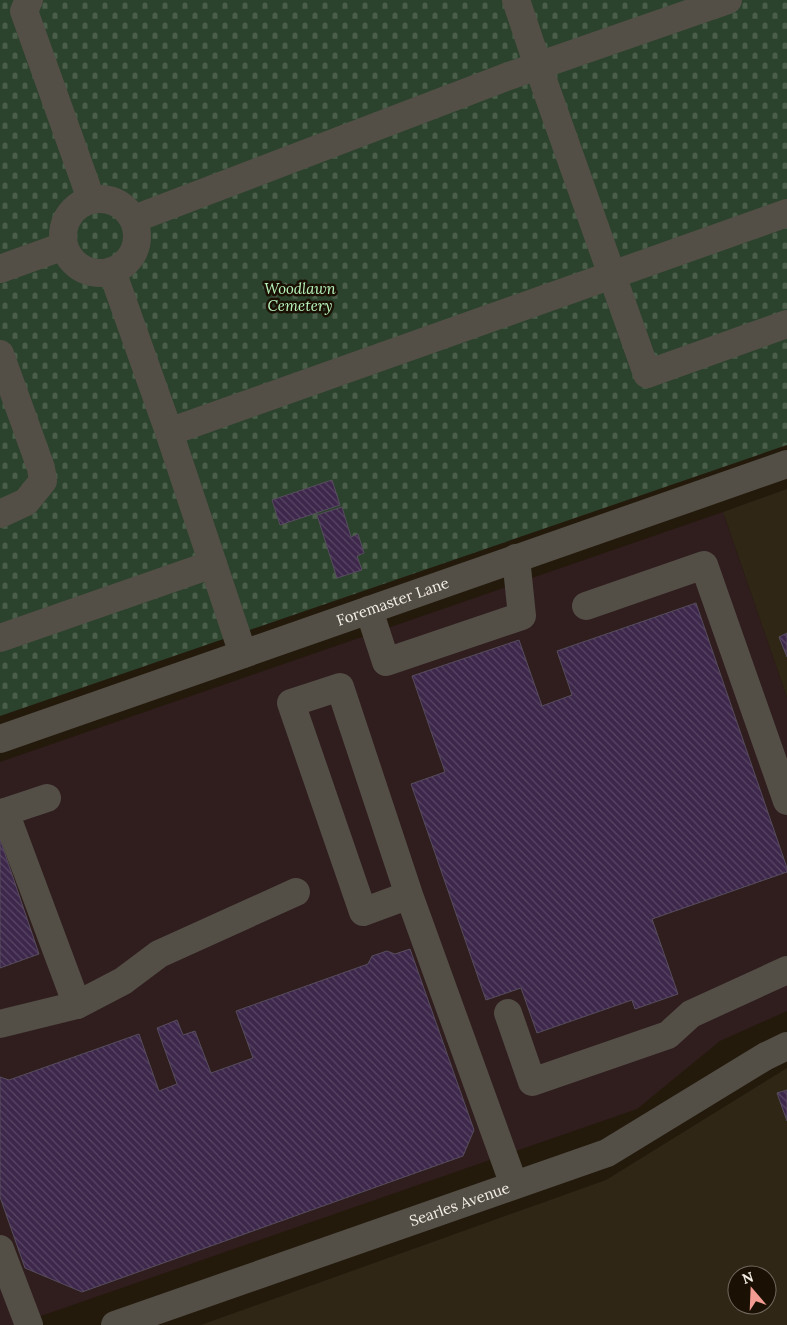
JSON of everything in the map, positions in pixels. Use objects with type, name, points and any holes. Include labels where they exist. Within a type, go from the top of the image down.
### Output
[{"type":"street","points":[[29,0],[24,11],[91,199]]},
{"type":"street","points":[[516,0],[647,374],[787,324]]},
{"type":"street","points":[[134,219],[506,77],[728,0]]},
{"type":"street","points":[[103,198],[116,202],[126,209],[134,219],[137,231],[137,244],[132,255],[123,265],[112,271],[100,273],[88,271],[78,266],[64,246],[65,223],[71,212],[80,204],[91,199],[103,198]]},
{"type":"street","points":[[169,432],[787,213]]},
{"type":"street","points":[[0,269],[64,246]]},
{"type":"street","points":[[112,271],[169,432],[243,654]]},
{"type":"street","points":[[0,354],[43,481],[26,502],[0,514]]},
{"type":"street","name":"Foremaster Lane","points":[[0,739],[787,464]]},
{"type":"street","points":[[369,610],[386,662],[522,616],[516,558]]},
{"type":"street","points":[[0,638],[213,564]]},
{"type":"street","points":[[586,606],[704,565],[787,801]]},
{"type":"street","points":[[408,895],[363,912],[291,703],[340,687],[408,895],[514,1185]]},
{"type":"street","points":[[47,798],[2,813],[76,1005]]},
{"type":"street","points":[[0,1024],[76,1005],[123,981],[159,954],[296,892]]},
{"type":"street","points":[[508,1013],[532,1082],[668,1035],[691,1014],[787,970]]},
{"type":"street","name":"Searles Avenue","points":[[115,1325],[607,1153],[766,1056],[787,1046]]},
{"type":"street","points":[[0,1249],[29,1325]]},
{"type":"shaded area","points":[[787,489],[787,698],[723,512]]},
{"type":"shaded area","points":[[723,512],[787,698],[787,1011],[720,1041],[637,1109],[15,1325],[0,1325],[0,762]]},
{"type":"shaded area","points":[[787,1068],[787,1325],[201,1325],[606,1180]]},
{"type":"green space","name":"Woodlawn Cemetery","points":[[0,0],[787,0],[787,445],[0,716]]},
{"type":"building","points":[[332,480],[340,505],[280,525],[272,500]]},
{"type":"building","points":[[342,507],[351,537],[358,534],[364,553],[357,556],[362,570],[337,578],[317,515]]},
{"type":"building","points":[[696,603],[787,872],[652,919],[678,994],[635,1009],[632,1000],[537,1033],[521,988],[486,1000],[411,784],[445,772],[412,676],[519,640],[542,706],[572,695],[557,651]]},
{"type":"building","points":[[787,633],[787,657],[779,637]]},
{"type":"building","points":[[0,839],[39,954],[0,968]]},
{"type":"building","points":[[410,949],[474,1130],[463,1156],[82,1292],[25,1268],[0,1197],[0,1077],[9,1080],[139,1034],[159,1091],[177,1084],[157,1028],[177,1020],[183,1035],[195,1031],[211,1073],[253,1058],[236,1011],[368,964],[372,956],[387,951],[395,954]]},
{"type":"building","points":[[787,1090],[787,1121],[777,1093]]}]
